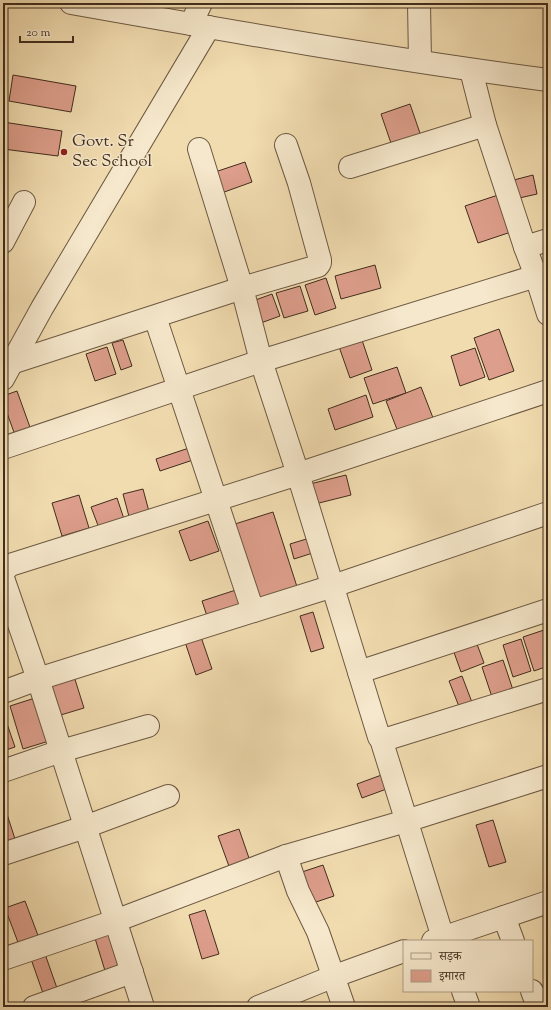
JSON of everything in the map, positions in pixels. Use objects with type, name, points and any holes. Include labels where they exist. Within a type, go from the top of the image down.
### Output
[{"type":"street","points":[[71,3],[200,26],[471,70],[548,80]]},
{"type":"street","points":[[7,371],[200,26],[201,3]]},
{"type":"street","points":[[419,3],[420,61]]},
{"type":"street","points":[[471,70],[485,125],[524,247],[536,276],[548,314]]},
{"type":"street","points":[[350,167],[485,125]]},
{"type":"street","points":[[7,371],[154,317],[242,288],[318,266],[320,264],[299,183],[286,145]]},
{"type":"street","points":[[199,149],[242,288],[261,361],[333,586],[376,730],[381,739],[440,940],[548,902]]},
{"type":"street","points":[[3,242],[24,202]]},
{"type":"street","points":[[524,247],[548,240]]},
{"type":"street","points":[[3,448],[261,361],[536,276]]},
{"type":"street","points":[[154,317],[253,611]]},
{"type":"street","points":[[3,572],[10,564],[298,474],[548,391]]},
{"type":"street","points":[[3,692],[333,586],[548,514]]},
{"type":"street","points":[[3,578],[86,827],[143,1007]]},
{"type":"street","points":[[359,672],[548,610]]},
{"type":"street","points":[[381,739],[390,738],[548,689]]},
{"type":"street","points":[[3,771],[61,751],[148,726]]},
{"type":"street","points":[[3,959],[115,921],[286,856],[406,821],[548,776]]},
{"type":"street","points":[[3,854],[86,827],[168,796]]},
{"type":"street","points":[[286,856],[298,891],[318,932],[332,977],[344,1007]]},
{"type":"street","points":[[504,917],[513,940]]},
{"type":"street","points":[[258,1007],[332,977],[403,951]]},
{"type":"street","points":[[34,1007],[132,972]]},
{"type":"street","points":[[463,992],[468,1007]]},
{"type":"street","points":[[532,992],[538,1007]]},
{"type":"building","points":[[13,75],[76,86],[71,112],[9,101]]},
{"type":"building","points":[[410,104],[423,142],[394,152],[381,114]]},
{"type":"building","points":[[3,122],[62,131],[58,156],[3,149]]},
{"type":"building","points":[[245,162],[252,182],[216,195],[209,174]]},
{"type":"building","points":[[533,175],[537,194],[515,199],[510,181]]},
{"type":"building","points":[[498,195],[511,232],[478,243],[465,206]]},
{"type":"building","points":[[375,265],[381,288],[341,299],[335,276]]},
{"type":"building","points":[[326,278],[336,308],[315,315],[305,285]]},
{"type":"building","points":[[300,286],[308,311],[284,318],[276,293]]},
{"type":"building","points":[[272,294],[280,316],[258,324],[250,302]]},
{"type":"building","points":[[499,329],[514,371],[489,380],[474,338]]},
{"type":"building","points":[[360,334],[372,370],[350,378],[337,341]]},
{"type":"building","points":[[123,340],[132,366],[121,370],[112,343]]},
{"type":"building","points":[[107,347],[116,374],[95,381],[86,354]]},
{"type":"building","points":[[475,348],[485,377],[460,386],[451,356]]},
{"type":"building","points":[[397,367],[406,393],[373,404],[364,378]]},
{"type":"building","points":[[421,387],[435,423],[400,437],[386,401]]},
{"type":"building","points":[[17,391],[31,430],[15,435],[3,402],[3,396]]},
{"type":"building","points":[[366,395],[373,417],[335,430],[328,409]]},
{"type":"building","points":[[192,447],[196,459],[160,471],[156,459]]},
{"type":"building","points":[[346,475],[351,495],[315,504],[310,484]]},
{"type":"building","points":[[143,489],[151,519],[131,524],[123,494]]},
{"type":"building","points":[[79,495],[89,528],[62,536],[52,503]]},
{"type":"building","points":[[117,498],[124,519],[99,528],[91,507]]},
{"type":"building","points":[[273,512],[299,593],[261,605],[235,524]]},
{"type":"building","points":[[208,521],[219,551],[190,561],[179,531]]},
{"type":"building","points":[[313,537],[319,551],[294,559],[290,544]]},
{"type":"building","points":[[242,588],[248,609],[209,622],[202,601]]},
{"type":"building","points":[[313,612],[324,648],[311,652],[300,616]]},
{"type":"building","points":[[544,630],[548,642],[548,666],[534,671],[523,637]]},
{"type":"building","points":[[200,634],[212,669],[196,675],[184,639]]},
{"type":"building","points":[[474,636],[484,663],[461,672],[451,644]]},
{"type":"building","points":[[521,639],[531,671],[513,677],[503,645]]},
{"type":"building","points":[[503,660],[513,690],[492,697],[482,667]]},
{"type":"building","points":[[72,670],[84,708],[54,717],[42,680]]},
{"type":"building","points":[[462,676],[473,705],[460,709],[449,681]]},
{"type":"building","points":[[35,698],[49,741],[23,749],[10,706]]},
{"type":"building","points":[[3,712],[15,747],[3,751]]},
{"type":"building","points":[[387,773],[392,787],[362,798],[357,784]]},
{"type":"building","points":[[5,808],[15,839],[3,843],[3,809]]},
{"type":"building","points":[[493,820],[506,862],[489,867],[476,825]]},
{"type":"building","points":[[239,829],[250,861],[230,869],[218,836]]},
{"type":"building","points":[[323,865],[334,896],[310,904],[299,873]]},
{"type":"building","points":[[25,901],[39,938],[19,945],[5,908]]},
{"type":"building","points":[[205,910],[219,954],[202,959],[189,915]]},
{"type":"building","points":[[110,930],[122,969],[106,974],[94,935]]},
{"type":"building","points":[[45,954],[58,991],[44,996],[31,959]]},
{"type":"place","name":"Govt. Sr Sec School","points":[[64,152]]}]
